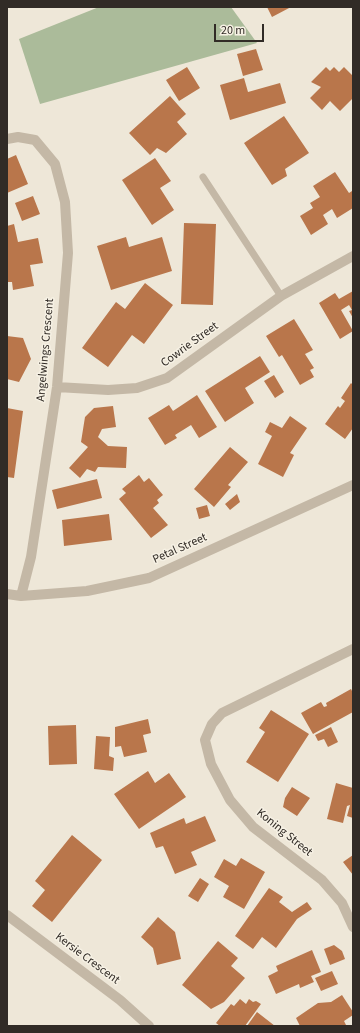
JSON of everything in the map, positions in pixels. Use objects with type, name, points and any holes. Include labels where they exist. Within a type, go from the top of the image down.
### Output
[{"type":"street","name":"Angelwings Crescent","points":[[7,139],[18,137],[35,140],[55,164],[65,202],[68,253],[57,387],[31,557],[21,596]]},
{"type":"street","name":"Cowrie Street","points":[[57,387],[108,390],[137,388],[167,378],[281,296],[353,256]]},
{"type":"street","name":"Petal Street","points":[[7,594],[21,596],[87,591],[148,578],[353,485]]},
{"type":"street","name":"Koning Street","points":[[353,649],[222,713],[212,724],[205,740],[211,764],[230,800],[253,827],[322,880],[342,903],[353,927]]},
{"type":"street","name":"Kersie Crescent","points":[[7,915],[120,1000],[149,1026]]},
{"type":"lane","points":[[203,177],[281,296]]},
{"type":"green space","points":[[99,7],[231,7],[257,43],[40,104],[19,39]]},
{"type":"building","points":[[267,7],[291,7],[272,17]]},
{"type":"building","points":[[256,49],[263,70],[243,76],[237,54]]},
{"type":"building","points":[[187,67],[200,88],[179,101],[166,80]]},
{"type":"building","points":[[326,67],[330,71],[334,67],[339,72],[344,67],[353,76],[353,98],[340,111],[330,101],[322,110],[310,98],[321,87],[311,82]]},
{"type":"building","points":[[244,78],[248,92],[280,83],[286,103],[230,120],[220,85]]},
{"type":"building","points":[[170,96],[186,114],[177,122],[187,134],[166,153],[157,148],[150,155],[129,133]]},
{"type":"building","points":[[284,116],[309,153],[285,169],[287,176],[272,185],[244,143]]},
{"type":"building","points":[[16,155],[28,184],[7,193],[7,159]]},
{"type":"building","points":[[155,158],[171,181],[160,188],[174,210],[152,225],[122,180]]},
{"type":"building","points":[[335,172],[349,193],[352,191],[353,193],[353,208],[337,218],[332,209],[323,215],[328,224],[311,235],[300,216],[313,208],[310,203],[320,197],[313,186]]},
{"type":"building","points":[[33,196],[40,214],[22,221],[15,203]]},
{"type":"building","points":[[184,223],[216,224],[213,305],[181,304]]},
{"type":"building","points":[[14,224],[18,242],[38,238],[43,263],[30,265],[34,286],[13,290],[12,282],[7,282],[7,226]]},
{"type":"building","points":[[126,237],[129,247],[162,237],[172,271],[111,290],[97,246]]},
{"type":"building","points":[[145,283],[173,305],[144,344],[132,335],[108,367],[82,348],[116,302],[125,309]]},
{"type":"building","points":[[353,291],[353,318],[349,311],[352,310],[349,305],[341,310],[353,331],[340,339],[319,303],[335,293],[339,299]]},
{"type":"building","points":[[294,319],[313,350],[305,354],[314,368],[310,370],[314,377],[300,385],[282,355],[279,357],[266,336]]},
{"type":"building","points":[[7,336],[23,338],[31,359],[19,382],[7,379]]},
{"type":"building","points":[[260,356],[270,372],[245,388],[254,403],[225,422],[205,391]]},
{"type":"building","points":[[274,375],[284,392],[275,398],[264,381]]},
{"type":"building","points":[[351,383],[353,385],[353,428],[345,439],[325,424],[338,406],[340,408],[345,401],[341,398]]},
{"type":"building","points":[[197,395],[217,427],[199,438],[191,425],[175,435],[177,438],[165,445],[148,418],[169,405],[173,411]]},
{"type":"building","points":[[113,406],[116,427],[102,429],[98,437],[108,446],[127,447],[126,468],[98,467],[95,472],[87,469],[80,478],[69,468],[88,447],[81,442],[85,417],[94,408]]},
{"type":"building","points":[[7,408],[23,411],[14,478],[7,477]]},
{"type":"building","points":[[290,416],[307,428],[290,453],[294,455],[283,477],[258,464],[272,436],[265,432],[270,422],[282,428]]},
{"type":"building","points":[[230,447],[248,462],[228,485],[231,487],[214,507],[194,489]]},
{"type":"building","points":[[139,475],[144,482],[149,478],[163,495],[157,500],[159,503],[153,508],[168,525],[151,538],[119,499],[126,493],[122,489]]},
{"type":"building","points":[[97,479],[102,498],[57,509],[52,490]]},
{"type":"building","points":[[237,494],[240,502],[230,510],[225,504]]},
{"type":"building","points":[[207,505],[210,516],[199,519],[196,508]]},
{"type":"building","points":[[109,514],[112,540],[64,546],[62,520]]},
{"type":"building","points":[[351,689],[353,693],[353,712],[313,734],[301,713],[321,702],[324,707],[327,706],[326,703]]},
{"type":"building","points":[[271,710],[309,734],[278,782],[246,762],[265,732],[259,728]]},
{"type":"building","points":[[148,719],[151,733],[143,735],[147,752],[124,757],[121,746],[115,747],[115,727]]},
{"type":"building","points":[[76,725],[77,764],[49,765],[48,726]]},
{"type":"building","points":[[331,727],[338,742],[328,747],[324,739],[318,741],[315,735]]},
{"type":"building","points":[[96,736],[110,737],[109,756],[114,758],[113,771],[94,769]]},
{"type":"building","points":[[148,771],[155,783],[169,773],[186,797],[139,829],[114,794]]},
{"type":"building","points":[[336,783],[353,788],[353,818],[347,816],[350,805],[347,806],[343,823],[327,819]]},
{"type":"building","points":[[292,787],[310,798],[297,816],[283,807],[285,798]]},
{"type":"building","points":[[205,816],[216,841],[191,852],[197,865],[175,874],[163,846],[156,848],[150,833],[184,818],[186,824]]},
{"type":"building","points":[[72,835],[102,860],[52,922],[32,906],[45,890],[35,881]]},
{"type":"building","points":[[353,855],[353,875],[343,862]]},
{"type":"building","points":[[241,858],[265,872],[244,909],[223,897],[229,886],[214,877],[224,859],[236,866]]},
{"type":"building","points":[[200,878],[209,884],[198,902],[188,896]]},
{"type":"building","points":[[269,888],[283,897],[279,902],[292,912],[307,902],[312,909],[297,919],[276,948],[262,937],[253,949],[235,936]]},
{"type":"building","points":[[158,917],[175,932],[181,959],[157,965],[153,948],[141,937]]},
{"type":"building","points":[[218,941],[238,958],[231,966],[245,978],[224,1002],[211,1009],[182,985]]},
{"type":"building","points":[[334,945],[342,951],[345,959],[330,965],[324,949]]},
{"type":"building","points":[[312,950],[321,972],[311,976],[314,982],[300,988],[299,984],[276,994],[268,976],[278,971],[276,966]]},
{"type":"building","points":[[332,971],[338,984],[321,991],[315,978]]},
{"type":"building","points":[[342,995],[353,1012],[353,1015],[344,1021],[346,1025],[300,1026],[296,1018],[318,1003],[331,1002]]},
{"type":"building","points":[[240,999],[246,1004],[249,999],[253,1002],[256,1001],[261,1004],[245,1026],[220,1026],[216,1023],[231,1004],[234,1006]]},
{"type":"building","points":[[257,1012],[275,1026],[247,1026]]}]
